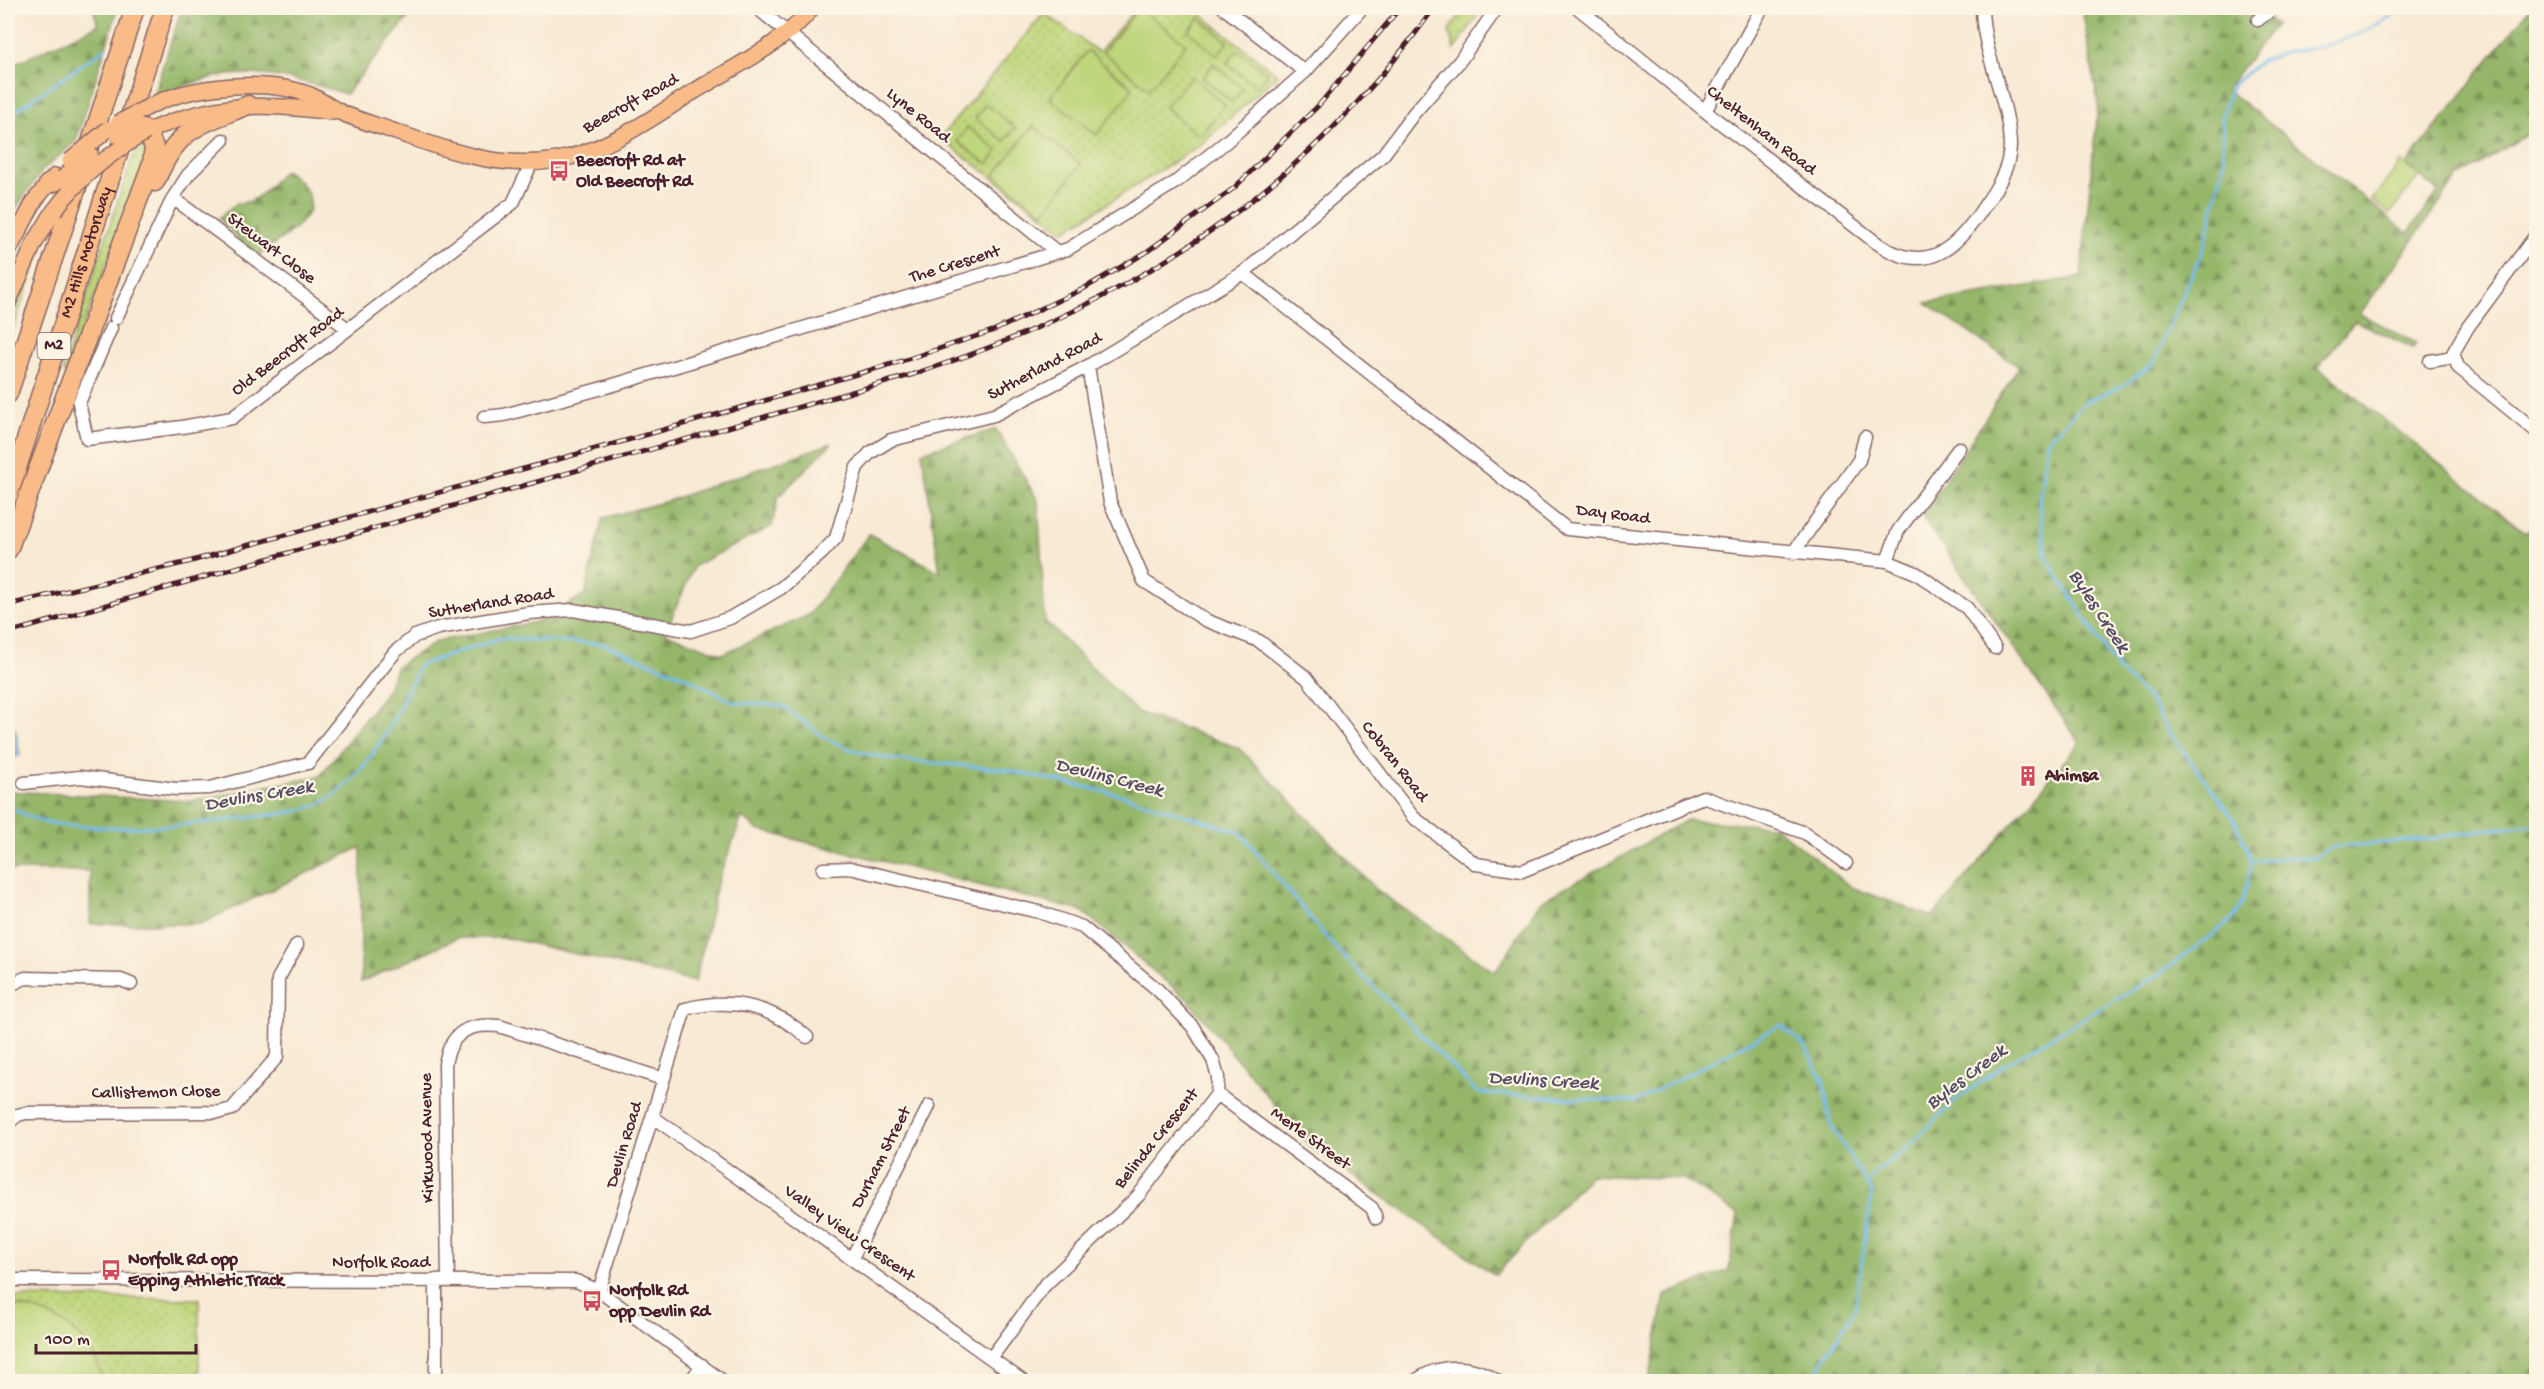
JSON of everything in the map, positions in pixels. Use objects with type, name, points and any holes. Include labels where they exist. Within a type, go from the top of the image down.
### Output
[{"type":"highway","name":"M2 Hills Motorway","points":[[8,394],[135,8]]},
{"type":"highway","name":"M2 Hills Motorway","points":[[8,496],[165,8]]},
{"type":"highway","name":"M2","points":[[106,290],[175,143],[191,128],[248,105]]},
{"type":"highway","points":[[56,182],[118,134],[135,127],[147,131]]},
{"type":"highway","name":"M2","points":[[8,549],[152,162],[154,147],[147,131]]},
{"type":"main road","name":"Beecroft Road","points":[[8,252],[25,217],[56,182],[70,161],[112,127],[150,106],[177,96],[216,88],[273,87],[309,95],[342,113],[466,155],[495,162],[532,162],[571,157],[614,139],[787,32],[803,20],[812,8]]},
{"type":"main road","name":"Beecroft Road","points":[[8,303],[34,244],[54,211],[86,174],[115,150],[147,131],[198,112],[248,105],[274,105],[342,113]]},
{"type":"street","name":"Lyne Road","points":[[757,8],[1057,252]]},
{"type":"street","points":[[1224,8],[1305,72]]},
{"type":"street","name":"The Crescent","points":[[484,417],[504,415],[610,386],[1057,252],[1079,243],[1176,182],[1305,72],[1362,8]]},
{"type":"street","name":"Sutherland Road","points":[[24,783],[80,777],[176,789],[210,788],[287,771],[308,763],[395,652],[415,636],[438,628],[529,613],[573,610],[691,631],[730,618],[781,588],[836,538],[857,467],[880,446],[891,440],[994,415],[1088,366],[1243,273],[1383,155],[1414,113],[1459,62],[1497,8]]},
{"type":"street","name":"Cheltenham Road","points":[[1578,8],[1705,111],[1884,248],[1905,257],[1933,255],[1948,249],[1969,231],[1996,189],[2008,162],[2009,134],[1983,35],[1982,8]]},
{"type":"street","points":[[1705,111],[1762,8]]},
{"type":"street","points":[[2258,20],[2273,8]]},
{"type":"street","points":[[173,198],[188,175],[223,140]]},
{"type":"street","name":"Old Beecroft Road","points":[[173,198],[113,323],[79,403],[87,439],[232,418],[513,203],[532,162]]},
{"type":"street","name":"Stewart Close","points":[[173,198],[348,328]]},
{"type":"street","points":[[2536,235],[2468,327],[2456,346],[2454,357],[2458,367],[2536,431]]},
{"type":"street","name":"Day Road","points":[[1243,273],[1567,529],[1887,561],[1916,573],[1967,608],[1995,648]]},
{"type":"street","points":[[2430,362],[2454,357]]},
{"type":"street","name":"Cobran Road","points":[[1088,366],[1110,502],[1144,581],[1206,620],[1259,641],[1307,678],[1413,817],[1476,864],[1522,871],[1703,797],[1805,833],[1846,863]]},
{"type":"street","points":[[1793,553],[1859,460],[1865,438]]},
{"type":"street","points":[[1887,561],[1898,531],[1959,448]]},
{"type":"street","name":"Belinda Crescent","points":[[823,869],[850,868],[1040,912],[1082,927],[1158,990],[1195,1030],[1214,1060],[1217,1094],[1138,1196],[1044,1286],[991,1358]]},
{"type":"street","name":"Callistemon Close","points":[[8,1124],[18,1115],[26,1113],[221,1112],[232,1109],[277,1057],[278,979],[297,945]]},
{"type":"street","points":[[8,986],[25,978],[121,980],[131,984]]},
{"type":"street","name":"Devlin Road","points":[[599,1291],[685,1009],[711,1002],[740,1003],[792,1024],[807,1037]]},
{"type":"street","name":"Kirkwood Avenue","points":[[436,1382],[442,1280],[445,1064],[447,1050],[455,1036],[482,1024],[499,1026],[663,1079]]},
{"type":"street","name":"Merle Street","points":[[1217,1094],[1372,1208],[1376,1218]]},
{"type":"street","name":"Durham Street","points":[[852,1258],[928,1106]]},
{"type":"street","name":"Valley View Crescent","points":[[653,1117],[1024,1382]]},
{"type":"street","name":"Norfolk Road","points":[[8,1280],[567,1280],[599,1291],[724,1382]]},
{"type":"street","points":[[690,1382],[702,1365]]},
{"type":"street","points":[[1414,1382],[1426,1373],[1453,1367],[1482,1372],[1498,1382]]},
{"type":"green space","points":[[93,8],[118,8],[76,141],[42,171],[8,219],[8,67],[98,25]]},
{"type":"green space","points":[[182,8],[416,8],[346,94],[268,75],[235,74],[202,80],[153,96]]},
{"type":"green space","points":[[1136,8],[1193,8],[1278,75],[1199,146],[1064,231],[940,138],[1044,13],[1099,52]]},
{"type":"green space","points":[[1139,8],[1186,44],[1149,89],[1103,52]]},
{"type":"green space","points":[[1465,8],[1483,8],[1454,50],[1449,30]]},
{"type":"green space","points":[[2082,8],[2252,8],[2276,24],[2226,89],[2408,233],[2439,191],[2406,165],[2530,8],[2536,8],[2536,132],[2534,130],[2457,178],[2360,314],[2416,343],[2413,348],[2355,321],[2318,367],[2525,532],[2536,525],[2536,532],[2530,536],[2536,541],[2536,1381],[1649,1381],[1665,1295],[1729,1270],[1738,1214],[1684,1179],[1591,1175],[1495,1275],[1309,1146],[1188,1000],[1082,911],[758,830],[742,817],[717,884],[695,982],[508,938],[457,938],[361,982],[361,847],[200,924],[90,924],[90,871],[8,870],[8,791],[191,801],[320,776],[387,691],[397,666],[437,641],[541,621],[585,594],[603,518],[668,501],[832,443],[778,497],[772,526],[694,566],[665,633],[722,654],[809,615],[869,534],[940,572],[922,452],[996,429],[1038,501],[1045,621],[1137,712],[1239,748],[1377,890],[1495,972],[1541,901],[1687,820],[1774,826],[1851,887],[1932,917],[2080,743],[1922,516],[2019,367],[1926,303],[2081,277],[2098,103]]},
{"type":"green space","points":[[1199,18],[1228,42],[1217,55],[1188,31]]},
{"type":"green space","points":[[1238,50],[1268,74],[1257,87],[1227,63]]},
{"type":"green space","points":[[1087,51],[1133,88],[1097,135],[1050,98]]},
{"type":"green space","points":[[1213,64],[1243,88],[1232,102],[1203,78]]},
{"type":"green space","points":[[1192,76],[1225,105],[1199,136],[1165,107]]},
{"type":"green space","points":[[986,104],[1015,128],[1004,141],[975,118]]},
{"type":"green space","points":[[1033,126],[1081,164],[1043,213],[994,175]]},
{"type":"green space","points":[[968,127],[998,151],[987,164],[957,141]]},
{"type":"green space","points":[[144,142],[146,161],[65,374],[63,368],[130,164],[140,143]]},
{"type":"green space","points":[[2401,162],[2419,176],[2390,214],[2372,200]]},
{"type":"green space","points":[[285,170],[302,184],[309,197],[309,208],[304,219],[294,229],[256,258],[219,218],[237,203],[258,197]]},
{"type":"green space","points":[[42,243],[8,345],[8,318]]},
{"type":"green space","points":[[8,1297],[199,1299],[199,1381],[8,1382]]},
{"type":"green space","points":[[8,1305],[41,1312],[69,1327],[90,1350],[98,1364],[103,1381],[8,1381]]},
{"type":"water","points":[[8,715],[16,732],[20,755],[9,761]]},
{"type":"waterway","name":"Devlins Creek","points":[[192,12],[195,8]]},
{"type":"waterway","name":"Byles Creek","points":[[1867,1185],[1877,1171],[1904,1151],[1956,1100],[2005,1064],[2157,976],[2233,919],[2243,901],[2252,862],[2236,822],[2169,732],[2150,700],[2118,670],[2047,559],[2039,502],[2047,441],[2087,401],[2121,387],[2153,364],[2205,245],[2224,162],[2222,116],[2232,85],[2261,61],[2287,52],[2325,46],[2363,32],[2406,8]]},
{"type":"waterway","name":"Devlins Creek","points":[[8,116],[106,48]]},
{"type":"waterway","name":"Devlins Creek","points":[[8,806],[44,822],[100,827],[178,825],[229,820],[288,813],[314,806],[338,792],[368,761],[392,723],[420,665],[501,638],[604,644],[686,677],[733,702],[783,706],[825,738],[852,750],[889,759],[1002,769],[1121,795],[1240,832],[1336,949],[1478,1093],[1635,1102],[1781,1025],[1805,1046],[1824,1083],[1830,1124],[1872,1192],[1855,1309],[1810,1382]]},
{"type":"waterway","points":[[2252,862],[2286,857],[2314,858],[2333,847],[2430,839],[2480,830],[2536,825]]},
{"type":"railway","points":[[8,605],[188,562],[635,438],[902,361],[995,330],[1083,289],[1145,253],[1234,188],[1319,105],[1400,8]]},
{"type":"railway","points":[[8,633],[911,375],[990,347],[1065,315],[1137,278],[1204,236],[1267,188],[1326,135],[1382,75],[1434,8]]},
{"type":"place","name":"Beecroft Rd at Old Beecroft Rd","points":[[559,171]]},
{"type":"place","name":"Ahimsa","points":[[2028,776]]},
{"type":"place","name":"Norfolk Rd opp Epping Athletic Track","points":[[111,1270]]},
{"type":"place","name":"Norfolk Rd opp Devlin Rd","points":[[592,1301]]}]
